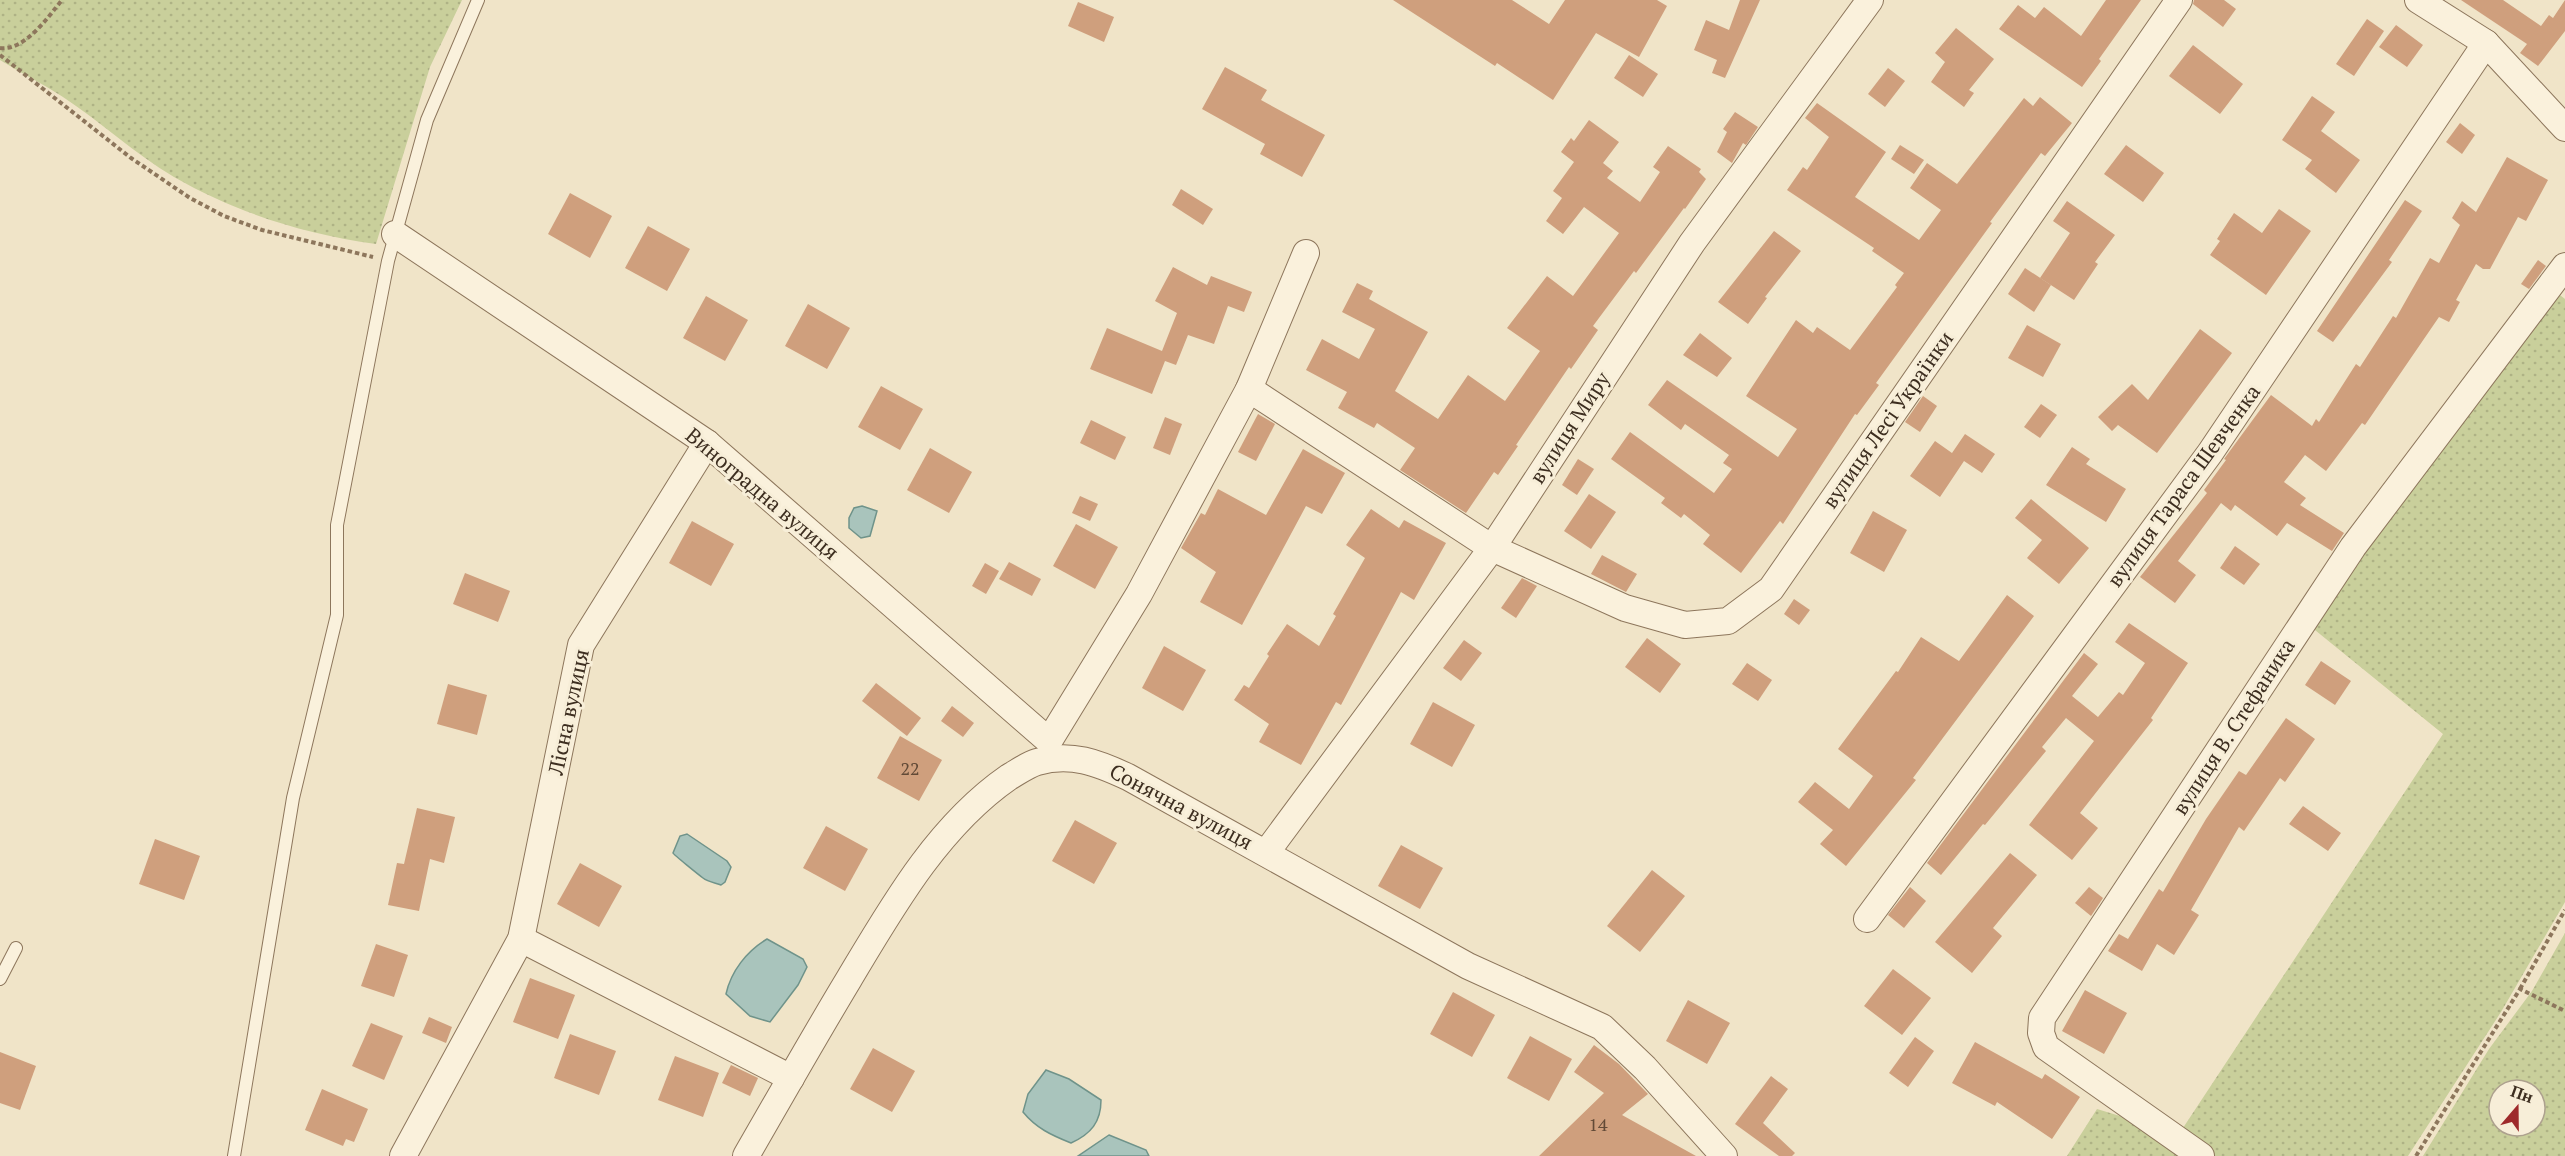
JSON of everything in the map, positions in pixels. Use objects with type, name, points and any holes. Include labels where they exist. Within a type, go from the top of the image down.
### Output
[{"type":"street","name":"вулиця Миру","points":[[1266,853],[1492,548],[1692,243],[1870,0]]},
{"type":"street","name":"вулиця Лесі Українки","points":[[1492,548],[1625,608],[1686,625],[1728,621],[1771,590],[2179,0]]},
{"type":"street","points":[[2418,0],[2486,43],[2565,128]]},
{"type":"street","name":"вулиця Тараса Шевченка","points":[[1867,919],[2210,453],[2486,43]]},
{"type":"street","name":"Виноградна вулиця","points":[[395,234],[706,443],[1050,750]]},
{"type":"street","points":[[1050,750],[1139,594],[1249,389],[1306,253]]},
{"type":"street","name":"вулиця В. Стефаника","points":[[2201,1156],[2046,1047],[2041,1033],[2042,1018],[2353,548],[2565,266]]},
{"type":"street","points":[[1249,389],[1492,548]]},
{"type":"street","name":"Лісна вулиця","points":[[403,1156],[521,939],[581,645],[706,443]]},
{"type":"street","name":"Сонячна вулиця","points":[[747,1156],[894,904],[948,833],[990,791],[1050,750],[1096,762],[1128,777],[1468,966],[1602,1027],[1645,1068],[1724,1156]]},
{"type":"street","points":[[521,939],[791,1078]]},
{"type":"lane","points":[[234,1156],[293,798],[337,615],[337,525],[388,261],[427,120],[478,0]]},
{"type":"lane","points":[[0,979],[16,948]]},
{"type":"path","points":[[0,48],[8,50],[22,42],[47,19],[62,0]]},
{"type":"path","points":[[0,55],[131,158],[190,198],[224,216],[262,230],[388,261]]},
{"type":"path","points":[[2416,1156],[2520,989],[2565,910]]},
{"type":"path","points":[[2520,989],[2565,1011]]},
{"type":"green space","points":[[0,0],[462,0],[430,67],[376,244],[297,228],[272,220],[198,190],[160,168],[63,97],[0,60]]},
{"type":"green space","points":[[2556,292],[2565,299],[2565,902],[2501,1012],[2408,1156],[2067,1156],[2097,1109],[2179,1134],[2443,734],[2310,626]]},
{"type":"green space","points":[[2565,933],[2565,1156],[2423,1156],[2489,1049],[2532,991]]},
{"type":"water","points":[[862,506],[877,511],[870,536],[861,538],[849,528],[849,518],[854,508]]},
{"type":"water","points":[[687,834],[727,861],[731,867],[725,882],[721,885],[705,879],[673,853],[680,836]]},
{"type":"water","points":[[767,939],[803,959],[807,967],[798,985],[770,1022],[750,1016],[726,994],[741,962]]},
{"type":"water","points":[[1046,1070],[1069,1079],[1101,1100],[1101,1108],[1094,1126],[1084,1136],[1071,1143],[1044,1130],[1023,1112],[1028,1094]]},
{"type":"water","points":[[1109,1135],[1146,1150],[1149,1156],[1078,1156]]},
{"type":"building","points":[[1393,0],[1512,0],[1549,24],[1565,0],[1657,0],[1667,6],[1639,57],[1596,33],[1553,100],[1497,63],[1495,66]]},
{"type":"building","points":[[1740,0],[1760,0],[1725,78],[1712,73],[1717,60],[1694,50],[1706,20],[1729,30]]},
{"type":"building","points":[[2106,0],[2141,0],[2082,87],[1999,29],[2018,5],[2035,18],[2044,7],[2081,36]]},
{"type":"building","points":[[2194,0],[2224,0],[2236,9],[2223,27],[2193,4]]},
{"type":"building","points":[[2461,0],[2503,0],[2541,26],[2549,15],[2553,18],[2565,0],[2565,31],[2538,66],[2520,53],[2527,44]]},
{"type":"building","points":[[1078,2],[1114,17],[1104,42],[1068,26]]},
{"type":"building","points":[[2367,19],[2384,31],[2354,76],[2336,64]]},
{"type":"building","points":[[2396,25],[2423,45],[2407,67],[2379,47]]},
{"type":"building","points":[[1956,28],[1994,59],[1969,90],[1974,93],[1964,107],[1931,82],[1945,62],[1935,53]]},
{"type":"building","points":[[2193,45],[2243,84],[2220,114],[2169,76]]},
{"type":"building","points":[[1629,55],[1658,74],[1643,97],[1614,78]]},
{"type":"building","points":[[1225,67],[1267,90],[1261,100],[1325,135],[1302,177],[1260,154],[1265,144],[1202,109]]},
{"type":"building","points":[[1888,68],[1905,81],[1885,107],[1868,94]]},
{"type":"building","points":[[2312,96],[2335,112],[2321,131],[2360,160],[2336,193],[2305,169],[2312,160],[2282,140]]},
{"type":"building","points":[[2040,97],[2072,123],[2045,156],[2041,153],[1990,222],[1992,223],[1876,383],[1879,385],[1857,415],[1855,414],[1783,524],[1780,521],[1741,573],[1703,544],[1710,535],[1684,514],[1681,518],[1661,503],[1665,498],[1611,459],[1630,432],[1714,493],[1732,469],[1723,463],[1729,455],[1685,424],[1681,430],[1648,405],[1667,380],[1778,457],[1797,429],[1746,396],[1796,320],[1813,333],[1817,327],[1850,350],[1897,287],[1895,285],[1904,273],[1872,251],[1874,248],[1787,190],[1803,167],[1807,170],[1829,137],[1805,118],[1817,103],[1886,152],[1855,197],[1919,240],[1941,210],[1910,188],[1927,163],[1957,184],[2024,98],[2033,106]]},
{"type":"building","points":[[1735,112],[1758,127],[1746,145],[1743,143],[1732,163],[1717,152],[1727,132],[1723,129]]},
{"type":"building","points":[[1589,120],[1619,142],[1603,163],[1613,171],[1607,178],[1640,202],[1660,172],[1653,167],[1668,146],[1701,169],[1699,172],[1706,179],[1593,326],[1598,330],[1571,369],[1569,367],[1498,475],[1494,472],[1466,513],[1400,470],[1415,448],[1377,423],[1374,428],[1338,408],[1347,392],[1306,370],[1322,339],[1359,359],[1375,329],[1342,312],[1357,283],[1373,291],[1369,299],[1428,332],[1395,391],[1438,419],[1468,375],[1505,401],[1540,351],[1507,328],[1547,276],[1573,296],[1619,233],[1584,207],[1563,234],[1546,221],[1562,198],[1553,191],[1574,162],[1561,152],[1571,138],[1574,141]]},
{"type":"building","points":[[2460,123],[2475,135],[2462,154],[2446,142]]},
{"type":"building","points":[[1900,145],[1924,160],[1914,174],[1891,159]]},
{"type":"building","points":[[2126,145],[2164,173],[2143,202],[2104,174]]},
{"type":"building","points":[[2507,157],[2548,180],[2526,221],[2518,217],[2490,269],[2483,269],[2476,264],[2456,300],[2460,302],[2449,322],[2439,317],[2365,425],[2362,423],[2326,471],[2305,455],[2284,482],[2306,498],[2300,505],[2344,533],[2332,551],[2287,523],[2277,536],[2235,505],[2231,511],[2221,503],[2178,561],[2196,575],[2175,603],[2140,577],[2207,493],[2204,490],[2226,460],[2224,459],[2271,395],[2312,426],[2316,419],[2319,422],[2356,364],[2360,367],[2393,316],[2396,318],[2430,258],[2439,263],[2460,225],[2452,218],[2462,201],[2476,212]]},
{"type":"building","points":[[1181,189],[1213,209],[1203,225],[1172,205]]},
{"type":"building","points":[[570,193],[612,216],[590,258],[548,234]]},
{"type":"building","points":[[2405,200],[2422,211],[2389,260],[2392,262],[2333,342],[2317,331]]},
{"type":"building","points":[[2067,201],[2115,235],[2095,262],[2098,264],[2074,300],[2040,278],[2070,233],[2053,221]]},
{"type":"building","points":[[2279,209],[2311,231],[2266,295],[2210,255],[2220,241],[2217,239],[2234,213],[2262,233]]},
{"type":"building","points":[[648,226],[690,249],[667,291],[625,268]]},
{"type":"building","points":[[1774,231],[1801,251],[1765,297],[1767,298],[1748,324],[1718,302]]},
{"type":"building","points":[[2538,260],[2546,266],[2529,289],[2521,284]]},
{"type":"building","points":[[1173,267],[1207,285],[1211,276],[1252,292],[1244,312],[1228,306],[1214,344],[1188,335],[1176,365],[1165,361],[1152,394],[1090,369],[1107,328],[1162,351],[1177,313],[1155,301]]},
{"type":"building","points":[[2025,268],[2051,285],[2034,312],[2008,294]]},
{"type":"building","points":[[706,296],[748,320],[725,361],[683,338]]},
{"type":"building","points":[[808,304],[850,328],[827,369],[785,346]]},
{"type":"building","points":[[2027,325],[2061,344],[2043,377],[2008,358]]},
{"type":"building","points":[[2200,329],[2232,353],[2157,453],[2118,425],[2112,431],[2098,417],[2132,384],[2148,400]]},
{"type":"building","points":[[1700,333],[1732,358],[1717,377],[1683,355]]},
{"type":"building","points":[[881,386],[923,409],[900,450],[858,427]]},
{"type":"building","points":[[1923,396],[1937,406],[1920,432],[1905,422]]},
{"type":"building","points":[[2041,404],[2057,415],[2040,438],[2024,427]]},
{"type":"building","points":[[1258,414],[1275,424],[1256,461],[1238,452]]},
{"type":"building","points":[[1165,417],[1182,424],[1170,455],[1153,448]]},
{"type":"building","points":[[1091,420],[1126,437],[1115,460],[1080,443]]},
{"type":"building","points":[[1965,434],[1995,454],[1982,473],[1964,461],[1940,497],[1910,476],[1935,441],[1952,453]]},
{"type":"building","points":[[2072,447],[2090,459],[2086,464],[2126,489],[2106,522],[2046,485]]},
{"type":"building","points":[[930,448],[972,472],[949,513],[907,490]]},
{"type":"building","points":[[1303,449],[1345,473],[1322,514],[1306,506],[1242,625],[1200,602],[1216,572],[1181,548],[1201,513],[1205,515],[1218,489],[1266,515]]},
{"type":"building","points":[[1578,459],[1594,469],[1577,495],[1562,485]]},
{"type":"building","points":[[1589,494],[1616,512],[1591,549],[1564,531]]},
{"type":"building","points":[[1080,496],[1098,504],[1090,521],[1072,513]]},
{"type":"building","points":[[2031,499],[2089,548],[2059,584],[2027,558],[2042,540],[2015,518]]},
{"type":"building","points":[[1371,509],[1399,528],[1404,520],[1446,543],[1414,600],[1401,592],[1341,705],[1336,702],[1301,765],[1259,742],[1269,724],[1234,700],[1244,685],[1249,688],[1269,656],[1267,654],[1287,624],[1319,646],[1336,616],[1333,614],[1365,558],[1346,545]]},
{"type":"building","points":[[1873,511],[1907,530],[1884,572],[1850,553]]},
{"type":"building","points":[[692,521],[734,544],[711,586],[669,563]]},
{"type":"building","points":[[1076,524],[1118,547],[1095,589],[1053,566]]},
{"type":"building","points":[[2235,546],[2260,564],[2244,585],[2220,568]]},
{"type":"building","points":[[1602,555],[1637,574],[1626,592],[1591,574]]},
{"type":"building","points":[[1009,562],[1041,579],[1032,596],[999,579]]},
{"type":"building","points":[[985,563],[999,571],[986,594],[972,586]]},
{"type":"building","points":[[465,573],[510,591],[498,622],[453,604]]},
{"type":"building","points":[[1522,578],[1537,586],[1516,618],[1501,608]]},
{"type":"building","points":[[2007,595],[2034,616],[1913,778],[1916,780],[1846,866],[1820,844],[1833,830],[1798,802],[1815,782],[1849,809],[1873,776],[1838,749],[1896,671],[1898,672],[1921,637],[1959,661]]},
{"type":"building","points":[[1794,599],[1810,610],[1799,625],[1784,614]]},
{"type":"building","points":[[2129,623],[2188,663],[2151,718],[2153,720],[2080,813],[2098,828],[2072,860],[2029,825],[2094,741],[2066,718],[2042,747],[2046,751],[1941,875],[1927,863],[2084,653],[2098,664],[2072,696],[2098,717],[2119,692],[2123,695],[2145,663],[2115,642]]},
{"type":"building","points":[[1647,638],[1681,664],[1660,693],[1625,667]]},
{"type":"building","points":[[1464,640],[1482,653],[1461,681],[1443,668]]},
{"type":"building","points":[[1164,646],[1206,670],[1183,711],[1142,688]]},
{"type":"building","points":[[2321,661],[2351,681],[2335,705],[2305,685]]},
{"type":"building","points":[[1747,663],[1772,680],[1758,701],[1732,684]]},
{"type":"building","points":[[876,683],[921,718],[907,736],[862,701]]},
{"type":"building","points":[[448,684],[487,695],[477,735],[437,724]]},
{"type":"building","points":[[1433,702],[1475,725],[1452,767],[1410,744]]},
{"type":"building","points":[[952,706],[974,723],[963,737],[941,721]]},
{"type":"building","points":[[2286,718],[2315,739],[2285,782],[2280,778],[2244,831],[2239,827],[2191,910],[2199,915],[2174,955],[2157,944],[2142,971],[2108,951],[2119,934],[2128,939],[2159,889],[2163,892],[2206,819],[2239,771],[2246,775]]},
{"type":"building","points":[[900,736],[942,760],[919,801],[877,778]]},
{"type":"building","points":[[2303,806],[2341,833],[2328,851],[2289,824]]},
{"type":"building","points":[[417,808],[455,817],[444,863],[430,859],[419,911],[388,905],[397,863],[404,864]]},
{"type":"building","points":[[1075,820],[1117,843],[1094,884],[1052,861]]},
{"type":"building","points":[[826,826],[868,849],[845,891],[803,868]]},
{"type":"building","points":[[155,839],[200,856],[184,900],[139,884]]},
{"type":"building","points":[[1401,845],[1443,868],[1420,909],[1378,886]]},
{"type":"building","points":[[2010,853],[2037,875],[1993,928],[2002,936],[1972,973],[1935,942]]},
{"type":"building","points":[[580,863],[622,886],[599,927],[557,904]]},
{"type":"building","points":[[1652,870],[1685,896],[1640,952],[1607,926]]},
{"type":"building","points":[[1910,887],[1926,901],[1904,928],[1888,915]]},
{"type":"building","points":[[2089,887],[2103,898],[2091,916],[2075,903]]},
{"type":"building","points":[[376,944],[408,955],[394,997],[361,986]]},
{"type":"building","points":[[1893,969],[1931,998],[1902,1035],[1864,1006]]},
{"type":"building","points":[[530,978],[575,995],[558,1039],[513,1022]]},
{"type":"building","points":[[2085,990],[2127,1013],[2104,1054],[2062,1031]]},
{"type":"building","points":[[1453,992],[1495,1015],[1472,1057],[1430,1034]]},
{"type":"building","points":[[1688,1000],[1730,1023],[1707,1064],[1666,1041]]},
{"type":"building","points":[[429,1017],[452,1027],[446,1043],[422,1033]]},
{"type":"building","points":[[371,1023],[403,1036],[384,1080],[352,1066]]},
{"type":"building","points":[[570,1034],[616,1051],[599,1095],[554,1078]]},
{"type":"building","points":[[1530,1036],[1572,1059],[1549,1101],[1507,1078]]},
{"type":"building","points":[[1915,1037],[1934,1051],[1908,1087],[1889,1073]]},
{"type":"building","points":[[1975,1042],[2042,1079],[2045,1074],[2080,1097],[2052,1139],[1997,1102],[1995,1106],[1952,1083]]},
{"type":"building","points":[[1594,1045],[1619,1064],[1648,1094],[1622,1115],[1696,1156],[1539,1156],[1604,1093],[1574,1072]]},
{"type":"building","points":[[873,1048],[915,1071],[892,1112],[850,1089]]},
{"type":"building","points":[[0,1052],[36,1066],[20,1110],[0,1103]]},
{"type":"building","points":[[675,1056],[719,1073],[703,1117],[658,1100]]},
{"type":"building","points":[[731,1065],[758,1078],[750,1096],[722,1083]]},
{"type":"building","points":[[1771,1076],[1788,1089],[1763,1123],[1795,1153],[1792,1156],[1779,1156],[1735,1124]]},
{"type":"building","points":[[322,1089],[368,1109],[354,1142],[346,1139],[343,1146],[305,1130]]}]
